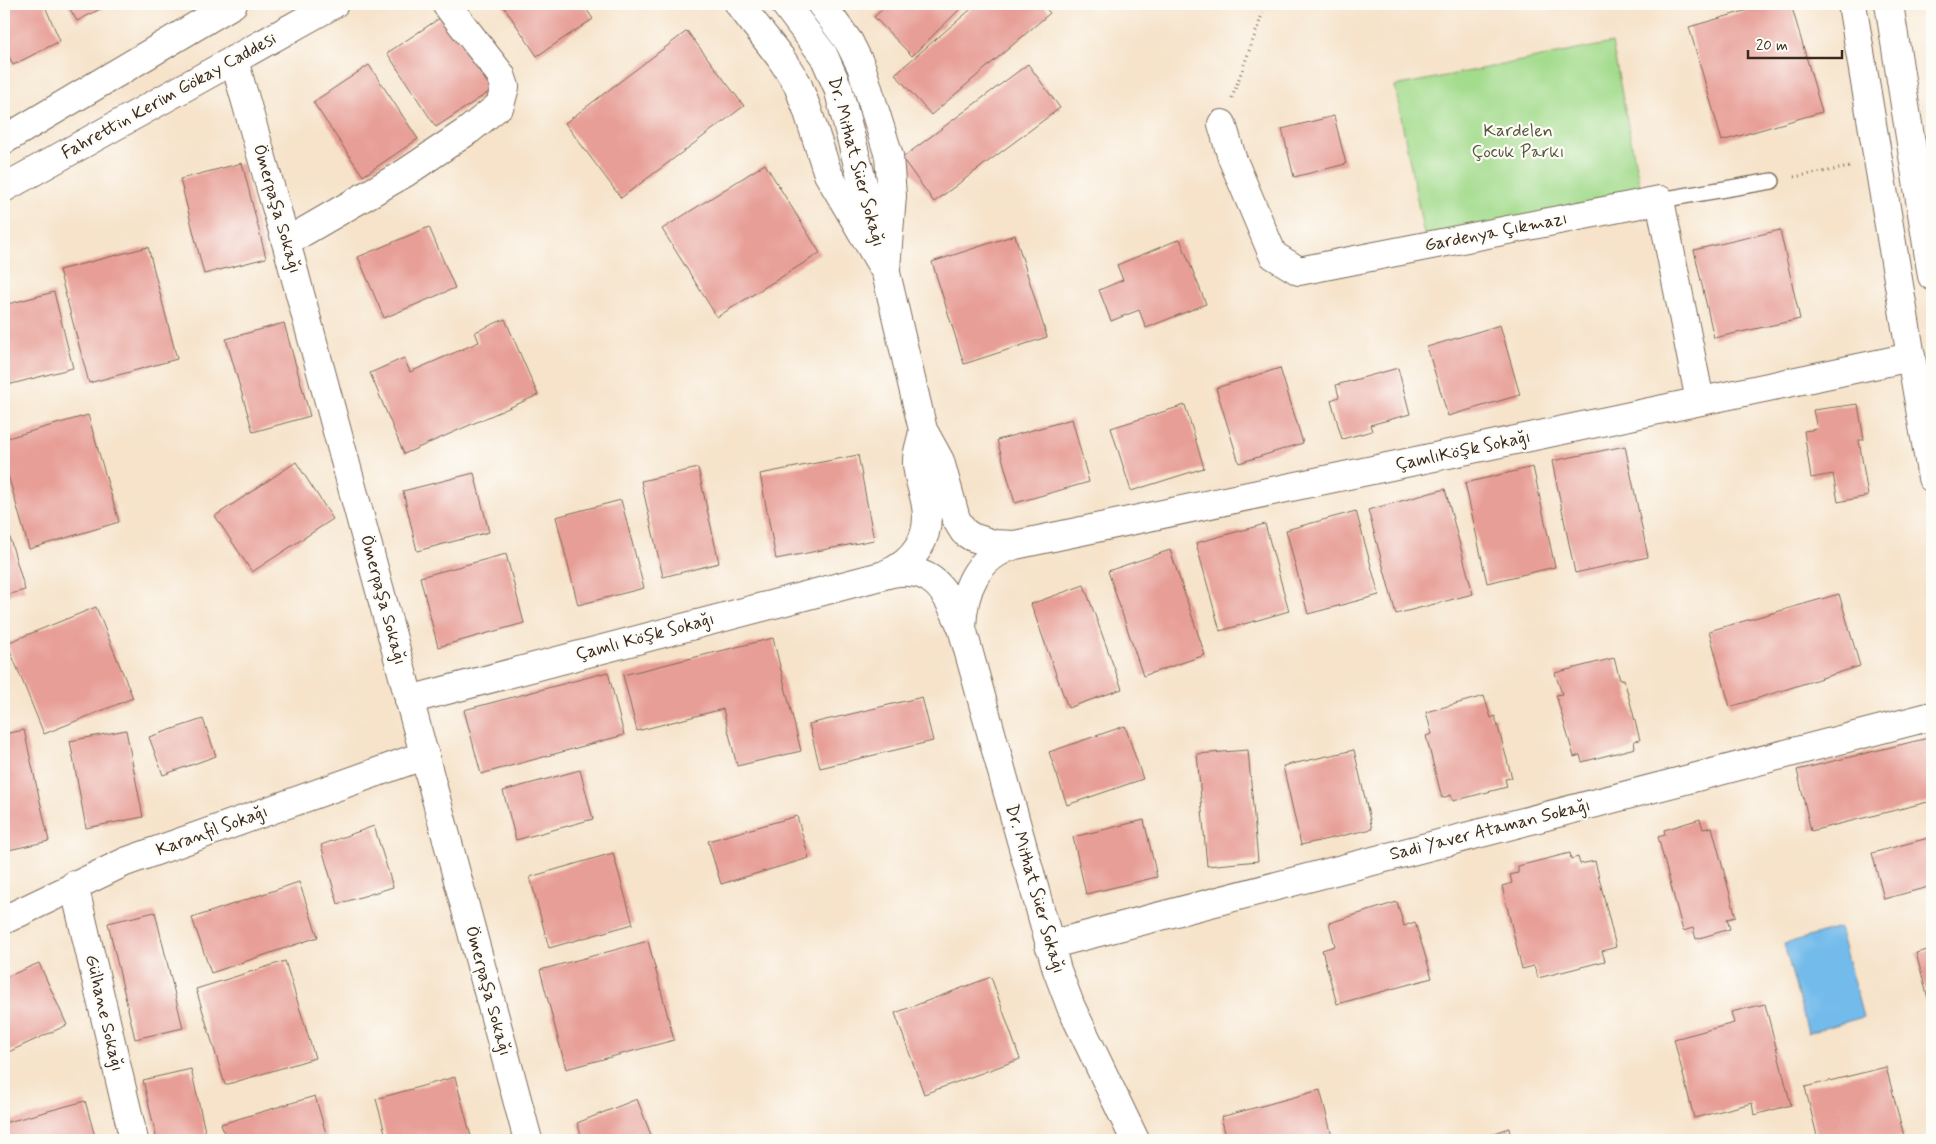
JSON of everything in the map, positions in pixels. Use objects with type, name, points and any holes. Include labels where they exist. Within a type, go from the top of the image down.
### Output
[{"type":"street","points":[[4,140],[233,4]]},
{"type":"street","name":"Fahrettin Kerim Gökay Caddesi","points":[[4,188],[334,4]]},
{"type":"street","points":[[286,242],[430,158],[500,105],[505,87],[501,75],[446,4]]},
{"type":"street","name":"Dr. Mithat Süer Sokağı","points":[[739,4],[797,83],[831,181],[886,273]]},
{"type":"street","name":"Dr. Mithat Süer Sokağı","points":[[785,4],[817,46],[834,77],[886,273],[923,430],[940,461],[952,511],[964,532],[986,543],[1015,545]]},
{"type":"street","name":"Dr. Mithat Süer Sokağı","points":[[821,4],[849,42],[861,66],[888,156],[892,196],[886,273]]},
{"type":"street","points":[[1852,4],[1910,357],[1932,478]]},
{"type":"street","points":[[1889,4],[1922,163],[1932,276]]},
{"type":"street","name":"Ömerpaşa Sokağı","points":[[234,60],[286,242],[528,1140]]},
{"type":"street","name":"Gardenya Çıkmazı","points":[[1222,124],[1232,158],[1274,255],[1299,271],[1660,200]]},
{"type":"street","points":[[1660,200],[1700,401]]},
{"type":"street","name":"ÇamlıKöşk Sokağı","points":[[1015,545],[1910,357]]},
{"type":"street","name":"Dr. Mithat Süer Sokağı","points":[[880,576],[896,569],[911,558],[921,544],[927,530],[926,506],[917,463],[923,430]]},
{"type":"street","name":"Dr. Mithat Süer Sokağı","points":[[962,628],[964,602],[973,577],[990,557],[1015,545]]},
{"type":"street","name":"Dr. Mithat Süer Sokağı","points":[[880,576],[905,571],[926,576],[942,590],[962,628],[1049,945],[1071,1007],[1135,1140]]},
{"type":"street","name":"Çamlı Köşk Sokağı","points":[[409,700],[880,576]]},
{"type":"street","name":"Sadi Yaver Ataman Sokağı","points":[[1049,945],[1932,716]]},
{"type":"street","name":"Karanfil Sokağı","points":[[4,920],[125,862],[425,755]]},
{"type":"street","name":"Gülhane Sokağı","points":[[74,885],[134,1140]]},
{"type":"lane","points":[[1660,200],[1772,180]]},
{"type":"path","points":[[1222,124],[1266,4]]},
{"type":"path","points":[[1772,180],[1854,166]]},
{"type":"green space","name":"Kardelen Çocuk Parkı","points":[[1612,43],[1642,197],[1425,240],[1395,86]]},
{"type":"water","points":[[1839,928],[1863,1017],[1808,1033],[1784,944]]},
{"type":"building","points":[[4,4],[44,4],[60,41],[13,65],[4,45]]},
{"type":"building","points":[[67,4],[110,4],[77,21]]},
{"type":"building","points":[[502,4],[583,4],[593,19],[537,56]]},
{"type":"building","points":[[888,4],[965,4],[912,56],[874,17]]},
{"type":"building","points":[[977,4],[1042,4],[1050,13],[931,115],[895,74]]},
{"type":"building","points":[[1769,4],[1791,4],[1822,112],[1722,141],[1689,27]]},
{"type":"building","points":[[443,16],[492,90],[436,127],[387,53]]},
{"type":"building","points":[[687,31],[744,106],[621,198],[565,123]]},
{"type":"building","points":[[1028,64],[1060,108],[934,202],[902,158]]},
{"type":"building","points":[[369,65],[418,139],[363,176],[313,102]]},
{"type":"building","points":[[1334,116],[1346,164],[1294,177],[1282,129]]},
{"type":"building","points":[[242,163],[266,258],[204,274],[180,179]]},
{"type":"building","points":[[765,164],[820,253],[717,317],[662,229]]},
{"type":"building","points":[[429,227],[455,288],[384,318],[358,257]]},
{"type":"building","points":[[1780,230],[1800,319],[1714,338],[1694,250]]},
{"type":"building","points":[[1015,235],[1047,337],[964,364],[932,262]]},
{"type":"building","points":[[1180,239],[1206,304],[1146,328],[1139,310],[1111,321],[1099,290],[1123,280],[1117,265]]},
{"type":"building","points":[[148,247],[177,359],[89,383],[59,270]]},
{"type":"building","points":[[54,292],[73,368],[4,386],[4,305]]},
{"type":"building","points":[[505,319],[538,395],[404,454],[370,373],[404,358],[410,372],[479,342],[475,332]]},
{"type":"building","points":[[284,323],[310,416],[253,432],[226,339]]},
{"type":"building","points":[[1500,325],[1520,395],[1448,416],[1427,347]]},
{"type":"building","points":[[1280,368],[1303,443],[1239,463],[1216,388]]},
{"type":"building","points":[[1398,368],[1410,414],[1370,425],[1372,431],[1342,439],[1331,400],[1339,397],[1336,385]]},
{"type":"building","points":[[1858,404],[1864,440],[1859,440],[1868,496],[1838,502],[1833,474],[1811,478],[1804,431],[1817,429],[1813,410]]},
{"type":"building","points":[[1185,405],[1204,468],[1131,491],[1111,428]]},
{"type":"building","points":[[88,415],[119,522],[29,549],[4,461],[4,439]]},
{"type":"building","points":[[1072,419],[1089,482],[1015,503],[997,440]]},
{"type":"building","points":[[1625,446],[1648,557],[1575,573],[1552,461]]},
{"type":"building","points":[[858,455],[874,540],[776,559],[760,474]]},
{"type":"building","points":[[296,462],[333,519],[252,572],[215,516]]},
{"type":"building","points":[[1533,467],[1555,567],[1487,583],[1465,483]]},
{"type":"building","points":[[698,468],[719,563],[663,577],[641,481]]},
{"type":"building","points":[[474,473],[489,532],[417,551],[403,491]]},
{"type":"building","points":[[1445,489],[1473,594],[1396,614],[1368,510]]},
{"type":"building","points":[[621,500],[644,588],[578,605],[556,517]]},
{"type":"building","points":[[1356,511],[1379,595],[1308,614],[1286,530]]},
{"type":"building","points":[[4,518],[25,590],[4,596]]},
{"type":"building","points":[[1265,524],[1289,611],[1220,631],[1196,543]]},
{"type":"building","points":[[1170,550],[1205,655],[1143,676],[1108,571]]},
{"type":"building","points":[[506,554],[524,623],[438,647],[420,577]]},
{"type":"building","points":[[1084,585],[1122,689],[1068,708],[1031,604]]},
{"type":"building","points":[[1839,594],[1860,666],[1730,707],[1709,631]]},
{"type":"building","points":[[96,607],[133,698],[44,734],[7,643]]},
{"type":"building","points":[[773,638],[801,751],[737,766],[723,709],[637,731],[623,675]]},
{"type":"building","points":[[1614,658],[1620,680],[1624,679],[1640,740],[1634,741],[1635,748],[1582,762],[1580,755],[1574,757],[1556,695],[1562,694],[1555,673]]},
{"type":"building","points":[[608,672],[624,735],[481,774],[464,710]]},
{"type":"building","points":[[1484,696],[1491,718],[1495,716],[1512,778],[1505,779],[1507,787],[1453,801],[1451,795],[1442,798],[1426,736],[1432,734],[1426,712]]},
{"type":"building","points":[[922,697],[933,741],[820,768],[809,724]]},
{"type":"building","points":[[203,719],[216,756],[163,775],[149,737]]},
{"type":"building","points":[[1125,726],[1143,779],[1067,805],[1049,752]]},
{"type":"building","points":[[24,730],[49,841],[4,851],[4,734]]},
{"type":"building","points":[[126,730],[143,817],[86,828],[70,741]]},
{"type":"building","points":[[1932,737],[1932,801],[1811,831],[1797,770]]},
{"type":"building","points":[[1248,750],[1258,861],[1207,866],[1197,754]]},
{"type":"building","points":[[1354,750],[1372,829],[1301,845],[1283,766]]},
{"type":"building","points":[[580,770],[593,819],[516,840],[503,791]]},
{"type":"building","points":[[797,816],[809,858],[721,884],[708,841]]},
{"type":"building","points":[[1700,819],[1703,829],[1712,827],[1736,917],[1727,919],[1730,929],[1696,939],[1693,928],[1683,931],[1658,837],[1665,835],[1664,830]]},
{"type":"building","points":[[1144,820],[1157,877],[1086,894],[1073,837]]},
{"type":"building","points":[[374,826],[393,887],[338,904],[321,845]]},
{"type":"building","points":[[1932,837],[1932,886],[1884,899],[1872,853]]},
{"type":"building","points":[[613,853],[633,924],[549,948],[530,877]]},
{"type":"building","points":[[1570,853],[1571,859],[1578,857],[1580,864],[1595,861],[1616,947],[1602,951],[1605,961],[1538,978],[1534,966],[1522,969],[1502,886],[1512,883],[1510,875],[1518,873],[1518,866]]},
{"type":"building","points":[[299,882],[318,937],[211,973],[192,918]]},
{"type":"building","points":[[1397,902],[1404,926],[1415,922],[1432,978],[1337,1004],[1322,950],[1335,946],[1329,923]]},
{"type":"building","points":[[155,912],[183,1028],[135,1039],[108,923]]},
{"type":"building","points":[[648,941],[674,1040],[566,1069],[540,970]]},
{"type":"building","points":[[1932,949],[1932,1014],[1916,953]]},
{"type":"building","points":[[285,961],[315,1058],[225,1085],[196,989]]},
{"type":"building","points":[[39,963],[67,1025],[4,1054],[4,978]]},
{"type":"building","points":[[991,977],[1020,1059],[924,1094],[895,1013]]},
{"type":"building","points":[[1765,1004],[1791,1105],[1754,1115],[1752,1103],[1694,1118],[1674,1039],[1734,1023],[1731,1012]]},
{"type":"building","points":[[1886,1067],[1904,1136],[1885,1140],[1818,1140],[1805,1087]]},
{"type":"building","points":[[191,1069],[207,1140],[157,1140],[143,1080]]},
{"type":"building","points":[[455,1077],[472,1140],[387,1140],[376,1099]]},
{"type":"building","points":[[1320,1090],[1333,1140],[1227,1140],[1221,1117]]},
{"type":"building","points":[[315,1096],[328,1140],[226,1140],[221,1124]]},
{"type":"building","points":[[637,1099],[653,1140],[583,1140],[577,1123]]},
{"type":"building","points":[[85,1101],[96,1140],[4,1140],[4,1123]]},
{"type":"building","points":[[1509,1128],[1511,1140],[1476,1140]]}]
